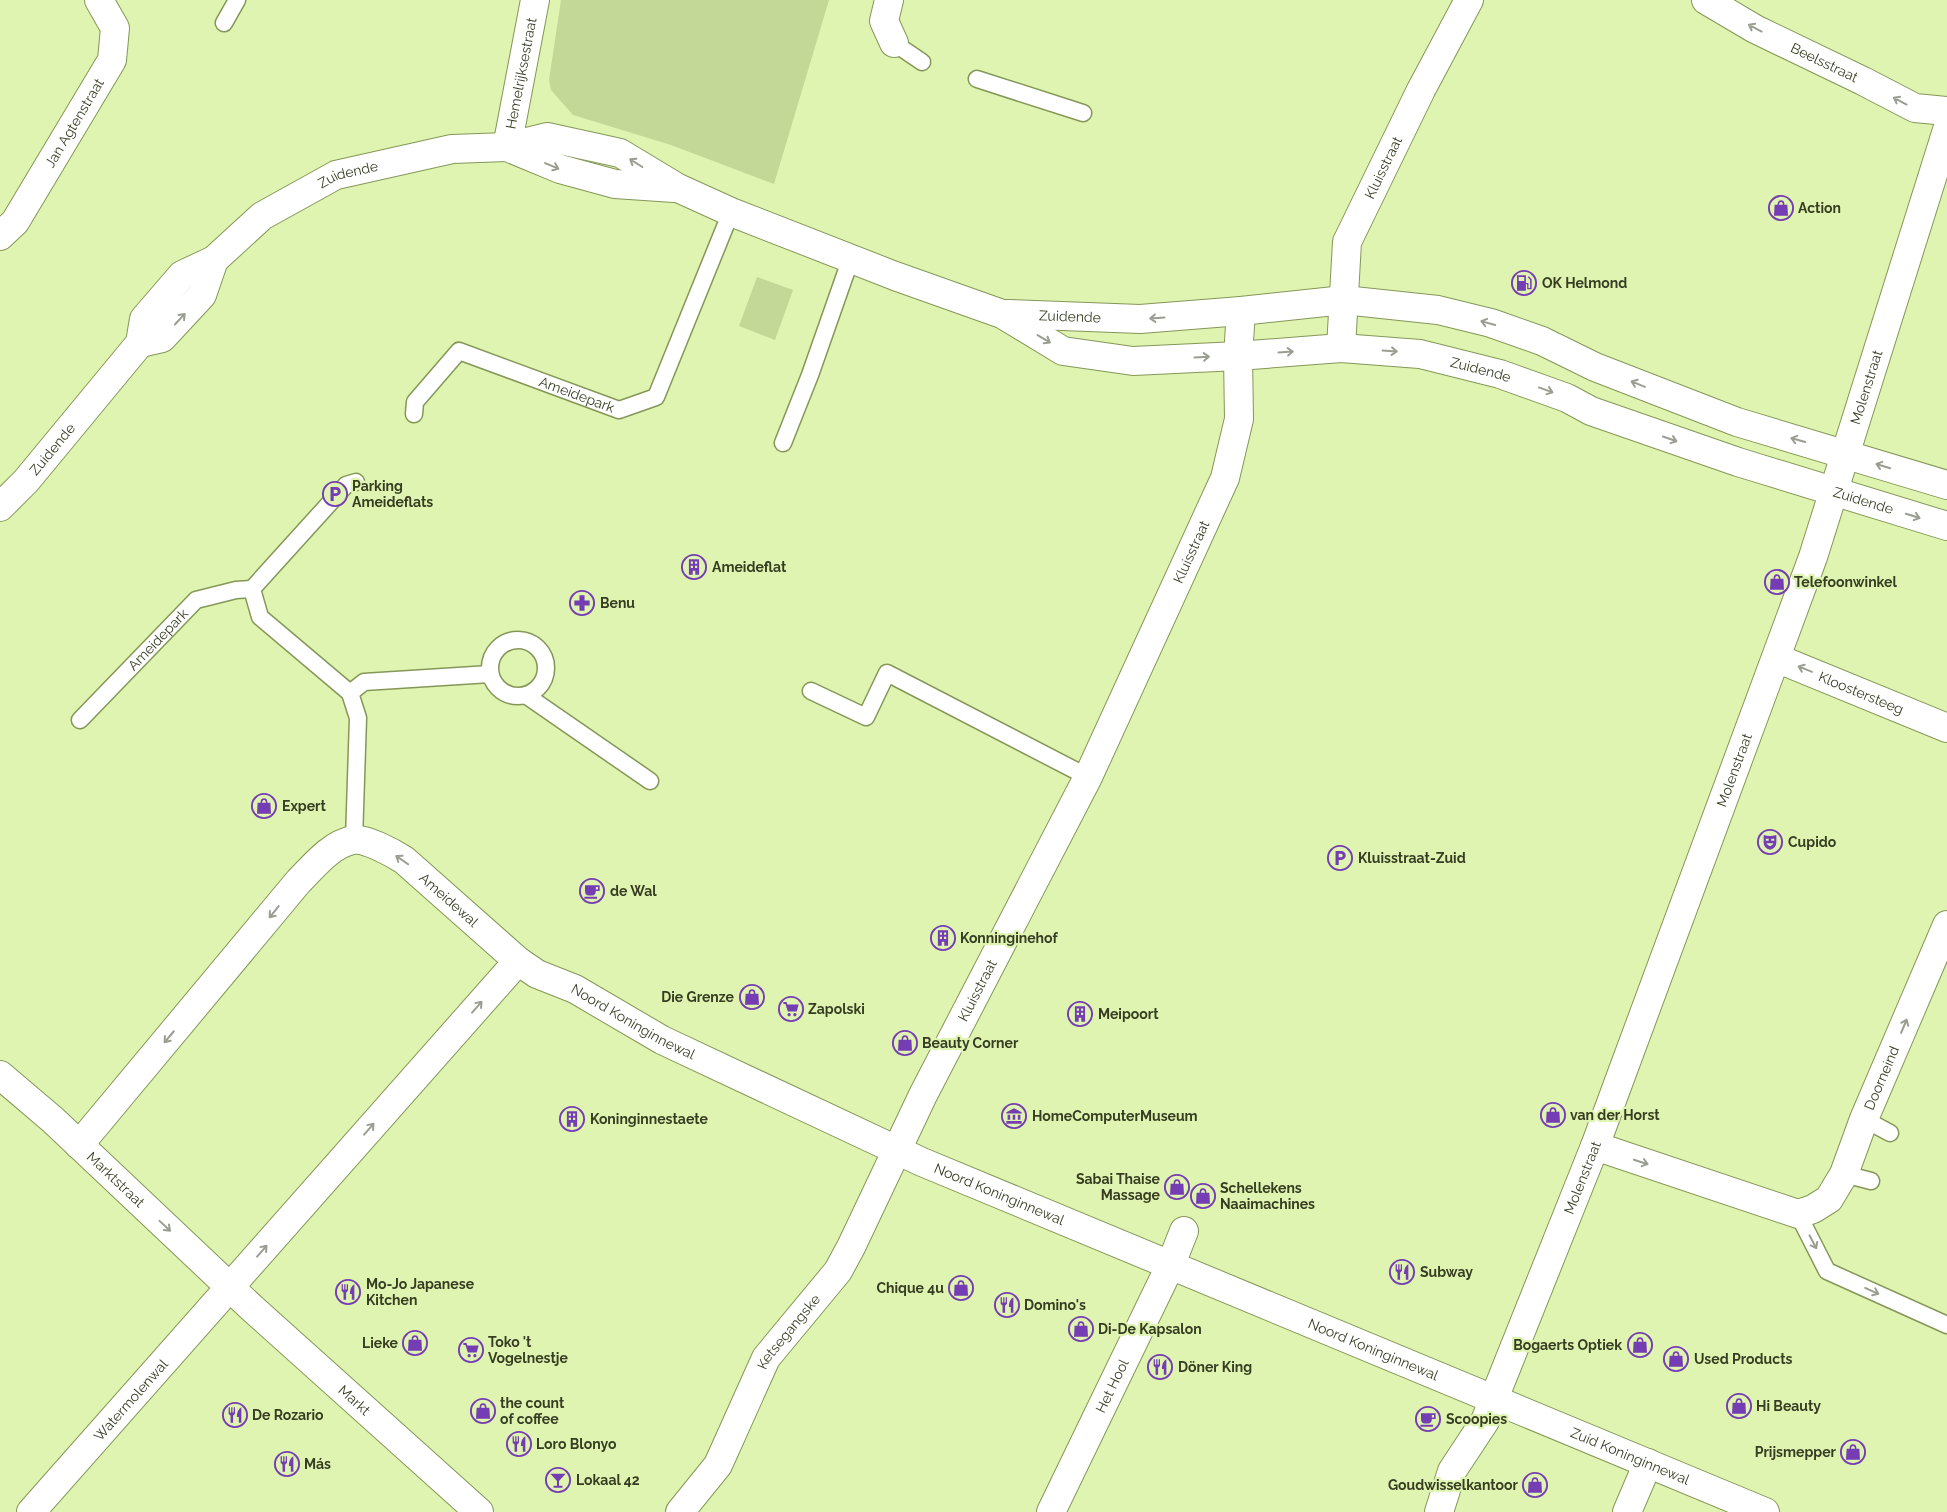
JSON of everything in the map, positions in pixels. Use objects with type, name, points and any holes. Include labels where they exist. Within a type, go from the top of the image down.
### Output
[{"type":"street","name":"Jan Agtenstraat","points":[[0,236],[15,222],[112,60],[115,28],[98,0]]},
{"type":"street","name":"Hemelrijksestraat","points":[[507,147],[535,0]]},
{"type":"street","points":[[889,0],[884,21],[894,43]]},
{"type":"street","name":"Kluisstraat","points":[[1341,348],[1347,242],[1421,90],[1469,0]]},
{"type":"street","name":"Beelsstraat","points":[[1706,0],[1755,29],[1915,108],[1947,111]]},
{"type":"street","name":"Molenstraat","points":[[1439,1512],[1452,1471],[1485,1421],[1595,1146],[1776,658],[1813,557],[1947,130]]},
{"type":"street","name":"Zuidende","points":[[0,507],[26,481],[140,343],[144,319],[182,276],[214,260],[262,216],[336,175],[452,149],[507,147],[560,169],[615,184],[678,188],[731,212],[895,276],[1002,314],[1063,351],[1133,361],[1238,356],[1341,348],[1420,354],[1500,374],[1567,398],[1591,411],[1618,421],[1738,462],[1947,526]]},
{"type":"street","name":"Zuidende","points":[[1002,314],[1140,319],[1344,300],[1438,310],[1491,324],[1542,341],[1595,367],[1737,422],[1947,485]]},
{"type":"street","name":"Kluisstraat","points":[[897,1151],[923,1095],[1088,777],[1225,478],[1239,419],[1238,356],[1241,311]]},
{"type":"street","name":"Kloostersteeg","points":[[1776,658],[1947,728]]},
{"type":"street","points":[[79,1145],[298,882],[331,850],[354,840]]},
{"type":"street","name":"Ameidewal","points":[[354,840],[384,848],[404,860],[518,961]]},
{"type":"street","name":"Doorneind","points":[[1798,1214],[1813,1209],[1829,1200],[1844,1174],[1864,1119],[1947,925]]},
{"type":"street","points":[[230,1288],[518,961]]},
{"type":"street","name":"Noord Koninginnewal","points":[[518,961],[537,974],[575,989],[662,1040],[897,1151],[1494,1399]]},
{"type":"street","name":"Marktstraat","points":[[0,1075],[53,1120],[230,1288]]},
{"type":"street","points":[[1595,1146],[1798,1214]]},
{"type":"street","name":"Ketsegangske","points":[[680,1512],[718,1465],[766,1358],[838,1271],[897,1151]]},
{"type":"street","name":"Het Hool","points":[[1051,1512],[1171,1264],[1184,1232]]},
{"type":"street","name":"Watermolenwal","points":[[31,1512],[230,1288]]},
{"type":"street","name":"Markt","points":[[230,1288],[480,1512]]},
{"type":"street","name":"Zuid Koninginnewal","points":[[1494,1399],[1765,1512]]},
{"type":"street","points":[[1626,1512],[1648,1463]]},
{"type":"lane","points":[[224,23],[236,0]]},
{"type":"lane","points":[[894,43],[922,62]]},
{"type":"lane","points":[[977,79],[1083,113]]},
{"type":"lane","name":"Ameidepark","points":[[411,407],[459,351],[619,410],[656,397],[731,212]]},
{"type":"lane","points":[[783,443],[810,375],[851,258]]},
{"type":"lane","points":[[349,481],[252,589],[260,617],[350,693],[358,718],[354,840]]},
{"type":"lane","name":"Ameidepark","points":[[80,720],[196,600],[236,590],[252,589]]},
{"type":"lane","points":[[518,640],[536,646],[542,654],[546,670],[544,680],[535,691],[527,696],[518,697],[508,695],[500,690],[493,683],[490,674],[490,662],[500,646],[508,641],[518,640]]},
{"type":"lane","points":[[810,691],[866,717],[887,673],[1088,777]]},
{"type":"lane","points":[[350,693],[364,682],[490,674]]},
{"type":"lane","points":[[527,696],[650,781]]},
{"type":"lane","points":[[1864,1119],[1890,1133]]},
{"type":"lane","points":[[1844,1174],[1871,1181]]},
{"type":"lane","points":[[1798,1214],[1828,1271],[1947,1325]]},
{"type":"green space","points":[[561,0],[829,0],[774,184],[671,145],[573,115],[551,90],[549,80]]},
{"type":"green space","points":[[757,277],[793,290],[775,340],[739,326]]},
{"type":"place","name":"Action","points":[[1781,208]]},
{"type":"place","name":"OK Helmond","points":[[1524,283]]},
{"type":"place","name":"Parking Ameideflats","points":[[335,494]]},
{"type":"place","name":"Ameideflat","points":[[694,567]]},
{"type":"place","name":"Telefoonwinkel","points":[[1777,582]]},
{"type":"place","name":"Benu","points":[[582,603]]},
{"type":"place","name":"Expert","points":[[264,806]]},
{"type":"place","name":"Cupido","points":[[1770,842]]},
{"type":"place","name":"Kluisstraat-Zuid","points":[[1340,858]]},
{"type":"place","name":"de Wal","points":[[592,891]]},
{"type":"place","name":"Konninginehof","points":[[943,938]]},
{"type":"place","name":"Die Grenze","points":[[752,997]]},
{"type":"place","name":"Zapolski","points":[[791,1009]]},
{"type":"place","name":"Meipoort","points":[[1080,1014]]},
{"type":"place","name":"Beauty Corner","points":[[905,1043]]},
{"type":"place","name":"van der Horst","points":[[1553,1115]]},
{"type":"place","name":"HomeComputerMuseum","points":[[1014,1116]]},
{"type":"place","name":"Koninginnestaete","points":[[572,1119]]},
{"type":"place","name":"Sabai Thaise Massage","points":[[1177,1187]]},
{"type":"place","name":"Schellekens Naaimachines","points":[[1203,1196]]},
{"type":"place","name":"Subway","points":[[1402,1272]]},
{"type":"place","name":"Chique 4u","points":[[961,1288]]},
{"type":"place","name":"Mo-Jo Japanese Kitchen","points":[[348,1292]]},
{"type":"place","name":"Domino's","points":[[1007,1305]]},
{"type":"place","name":"Di-De Kapsalon","points":[[1081,1329]]},
{"type":"place","name":"Lieke","points":[[415,1343]]},
{"type":"place","name":"Bogaerts Optiek","points":[[1640,1345]]},
{"type":"place","name":"Toko 't Vogelnestje","points":[[471,1350]]},
{"type":"place","name":"Used Products","points":[[1676,1359]]},
{"type":"place","name":"Döner King","points":[[1160,1367]]},
{"type":"place","name":"Hi Beauty","points":[[1739,1406]]},
{"type":"place","name":"the count of coffee","points":[[483,1411]]},
{"type":"place","name":"De Rozario","points":[[235,1415]]},
{"type":"place","name":"Scoopies","points":[[1428,1419]]},
{"type":"place","name":"Loro Blonyo","points":[[519,1444]]},
{"type":"place","name":"Prijsmepper","points":[[1853,1452]]},
{"type":"place","name":"Más","points":[[287,1464]]},
{"type":"place","name":"Lokaal 42","points":[[558,1480]]},
{"type":"place","name":"Goudwisselkantoor","points":[[1535,1485]]}]
